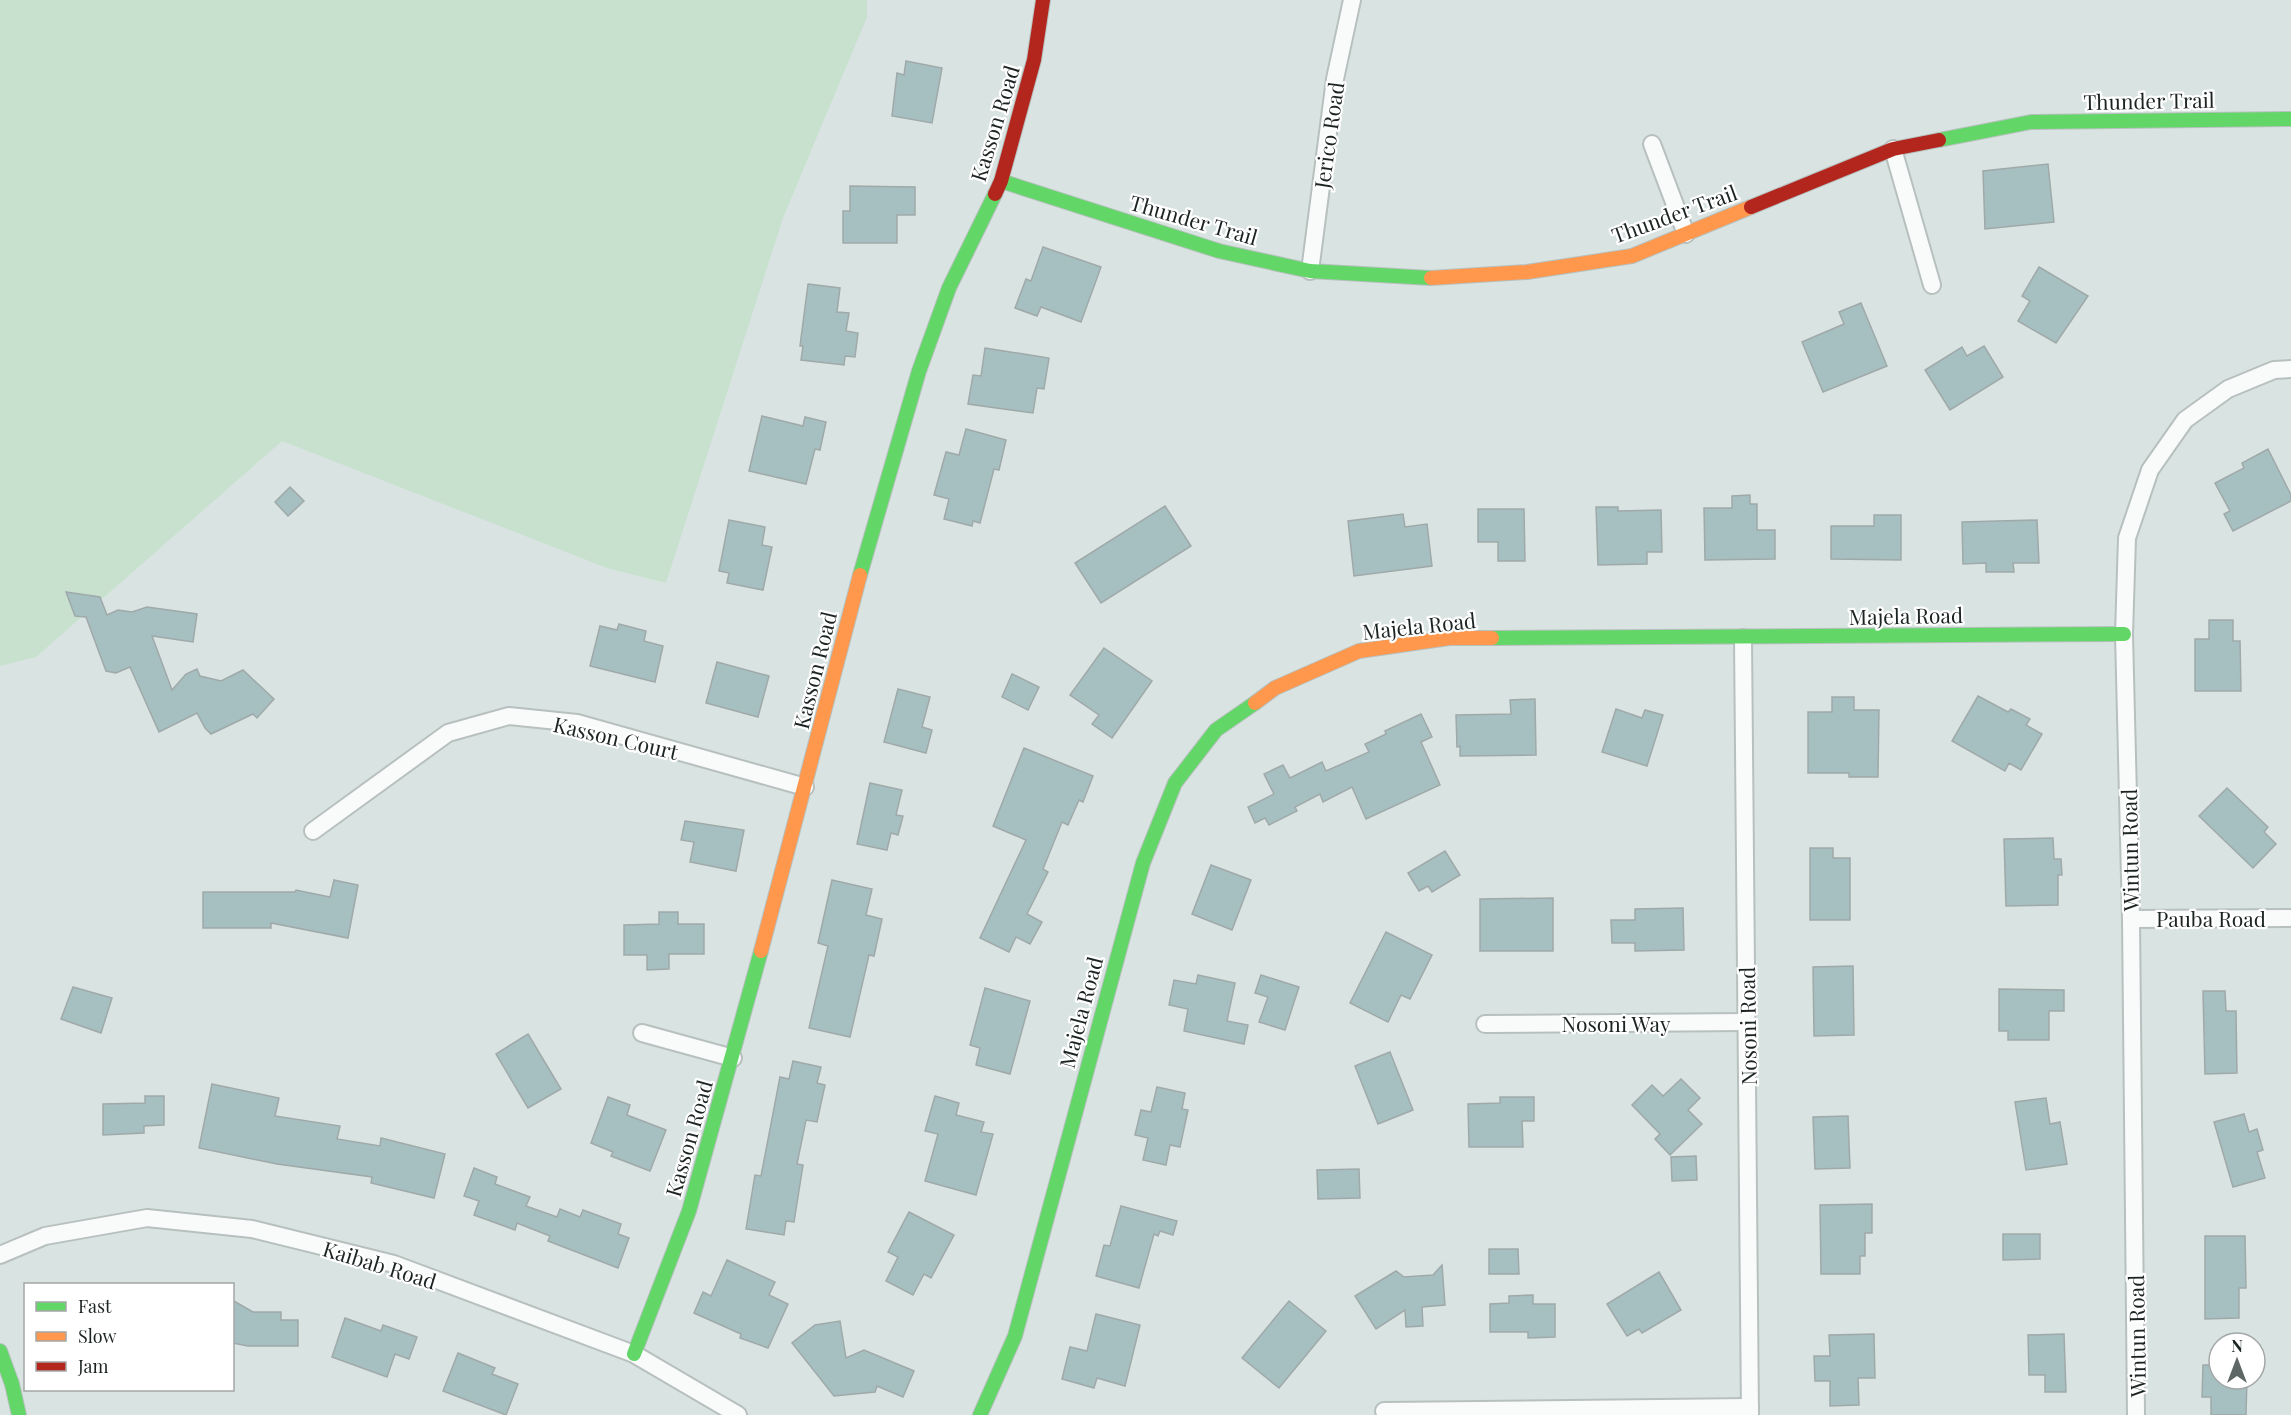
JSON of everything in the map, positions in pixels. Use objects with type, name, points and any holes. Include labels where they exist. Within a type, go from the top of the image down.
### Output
[{"type":"street","name":"Kasson Road","points":[[634,1354],[689,1211],[733,1058],[872,528],[919,371],[949,288],[1001,181],[1034,60],[1043,0]]},
{"type":"street","name":"Jerico Road","points":[[1310,270],[1335,79],[1352,0]]},
{"type":"street","name":"Thunder Trail","points":[[1001,181],[1220,251],[1310,270],[1423,278],[1527,272],[1632,256],[1893,150],[2031,122],[2291,119]]},
{"type":"street","points":[[1653,144],[1686,234]]},
{"type":"street","points":[[1893,150],[1932,285]]},
{"type":"street","name":"Wintun Road","points":[[2136,1415],[2131,919],[2124,634],[2127,537],[2150,470],[2185,420],[2228,389],[2274,370],[2291,369]]},
{"type":"street","name":"Majela Road","points":[[980,1415],[1015,1335],[1143,863],[1175,783],[1216,730],[1275,688],[1359,651],[1449,638],[2124,634]]},
{"type":"street","name":"Nosoni Road","points":[[1743,638],[1750,1411]]},
{"type":"street","name":"Kasson Court","points":[[313,831],[448,733],[509,716],[577,723],[805,787]]},
{"type":"street","name":"Pauba Road","points":[[2131,919],[2291,918]]},
{"type":"street","name":"Nosoni Way","points":[[1485,1024],[1747,1022]]},
{"type":"street","points":[[642,1033],[733,1058]]},
{"type":"street","name":"Kaibab Road","points":[[0,1255],[45,1236],[147,1218],[252,1229],[394,1264],[634,1354],[738,1415]]},
{"type":"street","points":[[0,1351],[20,1415]]},
{"type":"street","points":[[1384,1411],[1750,1411]]},
{"type":"green space","points":[[0,0],[867,0],[867,17],[783,218],[666,583],[607,568],[282,441],[36,657],[0,666]]},
{"type":"building","points":[[906,61],[942,68],[932,123],[892,116],[897,73],[904,75]]},
{"type":"building","points":[[2048,164],[2054,222],[1985,229],[1983,171]]},
{"type":"building","points":[[850,186],[915,187],[915,215],[897,215],[897,243],[843,243],[843,211],[850,211]]},
{"type":"building","points":[[1043,247],[1101,267],[1081,322],[1041,307],[1037,316],[1015,308],[1026,279],[1031,281]]},
{"type":"building","points":[[2039,267],[2088,296],[2056,343],[2018,321],[2030,301],[2022,296]]},
{"type":"building","points":[[808,284],[840,288],[837,312],[849,313],[846,331],[858,333],[855,357],[845,356],[844,365],[801,360],[803,346],[800,346]]},
{"type":"building","points":[[1861,303],[1887,366],[1823,392],[1802,342],[1844,324],[1839,312]]},
{"type":"building","points":[[1984,346],[2003,377],[1950,410],[1925,370],[1962,347],[1967,356]]},
{"type":"building","points":[[985,348],[1049,358],[1044,389],[1037,388],[1033,413],[968,404],[973,375],[981,376]]},
{"type":"building","points":[[762,416],[803,426],[805,417],[826,422],[820,450],[815,449],[806,484],[749,471]]},
{"type":"building","points":[[966,429],[1006,440],[999,470],[994,469],[980,523],[973,521],[972,526],[944,519],[949,499],[934,495],[946,452],[959,455]]},
{"type":"building","points":[[2268,449],[2291,495],[2291,501],[2233,531],[2224,514],[2230,511],[2215,483],[2244,468],[2242,463]]},
{"type":"building","points":[[290,487],[304,501],[288,516],[275,502]]},
{"type":"building","points":[[1750,495],[1750,504],[1757,504],[1757,530],[1775,530],[1775,559],[1705,560],[1704,508],[1732,508],[1732,496]]},
{"type":"building","points":[[1165,506],[1191,546],[1101,603],[1075,563]]},
{"type":"building","points":[[1596,507],[1618,507],[1618,511],[1661,510],[1662,552],[1647,552],[1647,564],[1598,565]]},
{"type":"building","points":[[1478,509],[1524,509],[1525,561],[1498,561],[1498,542],[1478,542]]},
{"type":"building","points":[[1403,514],[1405,527],[1427,524],[1432,566],[1354,576],[1348,521]]},
{"type":"building","points":[[1874,515],[1901,515],[1901,560],[1831,559],[1831,526],[1874,526]]},
{"type":"building","points":[[729,520],[765,527],[762,545],[772,547],[763,590],[727,583],[729,573],[719,571]]},
{"type":"building","points":[[2037,520],[2039,563],[2013,563],[2014,572],[1986,572],[1986,563],[1963,564],[1962,522]]},
{"type":"building","points":[[66,592],[100,597],[107,615],[118,610],[132,612],[147,607],[197,614],[193,642],[152,636],[172,690],[186,674],[197,669],[200,676],[221,681],[243,670],[274,699],[257,718],[253,714],[211,734],[197,713],[159,732],[130,667],[116,673],[106,671],[86,617],[75,616]]},
{"type":"building","points":[[2209,620],[2233,620],[2233,641],[2240,641],[2241,691],[2195,691],[2195,639],[2209,639]]},
{"type":"building","points":[[619,624],[646,631],[644,641],[663,646],[655,682],[590,666],[600,626],[617,630]]},
{"type":"building","points":[[1104,648],[1152,681],[1112,738],[1092,724],[1099,715],[1070,695]]},
{"type":"building","points":[[717,662],[769,676],[758,717],[706,703]]},
{"type":"building","points":[[1012,674],[1039,687],[1028,710],[1002,697]]},
{"type":"building","points":[[898,689],[930,697],[922,727],[932,730],[926,753],[884,742]]},
{"type":"building","points":[[1978,696],[2008,712],[2011,709],[2030,719],[2026,725],[2042,734],[2021,770],[2009,763],[2005,771],[1952,741]]},
{"type":"building","points":[[1832,697],[1854,697],[1854,710],[1879,710],[1878,777],[1849,777],[1849,773],[1808,773],[1808,712],[1832,712]]},
{"type":"building","points":[[1535,699],[1536,755],[1460,756],[1460,746],[1457,747],[1456,715],[1511,714],[1510,700]]},
{"type":"building","points":[[1616,709],[1642,718],[1645,710],[1663,715],[1647,766],[1602,752]]},
{"type":"building","points":[[1421,714],[1432,737],[1421,742],[1440,785],[1366,819],[1352,787],[1323,802],[1320,794],[1295,807],[1297,811],[1269,825],[1265,818],[1255,823],[1248,807],[1274,794],[1264,774],[1283,765],[1290,778],[1322,762],[1326,771],[1369,752],[1365,744],[1386,734],[1385,731]]},
{"type":"building","points":[[1024,748],[1093,776],[1083,802],[1079,800],[1068,825],[1062,822],[1043,869],[1048,872],[1027,914],[1042,922],[1030,944],[1016,937],[1009,952],[980,938],[1026,840],[993,826]]},
{"type":"building","points":[[870,783],[902,790],[896,815],[903,816],[898,835],[891,833],[887,850],[857,844]]},
{"type":"building","points":[[2227,788],[2268,827],[2264,832],[2276,844],[2253,868],[2199,816]]},
{"type":"building","points":[[685,821],[744,830],[736,871],[690,862],[694,842],[681,840]]},
{"type":"building","points":[[2053,838],[2054,859],[2061,859],[2062,875],[2058,875],[2058,905],[2006,906],[2004,839]]},
{"type":"building","points":[[1810,848],[1833,848],[1833,858],[1850,858],[1850,920],[1810,920]]},
{"type":"building","points":[[1445,851],[1460,875],[1432,892],[1428,886],[1419,891],[1408,873]]},
{"type":"building","points":[[1211,865],[1251,880],[1232,930],[1192,914]]},
{"type":"building","points":[[334,880],[358,885],[348,938],[271,923],[271,928],[203,928],[203,892],[295,892],[296,890],[330,897]]},
{"type":"building","points":[[832,880],[872,889],[866,915],[882,919],[874,956],[869,955],[850,1037],[809,1028],[828,946],[818,943]]},
{"type":"building","points":[[1553,898],[1553,951],[1480,951],[1480,899]]},
{"type":"building","points":[[1683,908],[1684,950],[1635,951],[1635,943],[1612,943],[1611,920],[1635,920],[1635,909]]},
{"type":"building","points":[[659,912],[678,912],[678,924],[704,924],[704,954],[669,954],[669,969],[647,970],[647,955],[624,955],[624,925],[659,924]]},
{"type":"building","points":[[1386,932],[1432,955],[1410,999],[1401,995],[1388,1022],[1350,1003]]},
{"type":"building","points":[[1853,966],[1854,1035],[1814,1036],[1813,967]]},
{"type":"building","points":[[1198,975],[1235,983],[1227,1021],[1248,1025],[1244,1044],[1184,1031],[1188,1009],[1169,1005],[1174,980],[1196,984]]},
{"type":"building","points":[[1261,975],[1299,987],[1285,1030],[1259,1022],[1268,997],[1255,993]]},
{"type":"building","points":[[73,987],[112,998],[101,1033],[61,1019]]},
{"type":"building","points":[[985,988],[1030,1001],[1010,1074],[976,1065],[980,1048],[970,1045]]},
{"type":"building","points":[[1999,989],[2064,990],[2064,1011],[2049,1011],[2049,1040],[2008,1040],[2008,1031],[1999,1031]]},
{"type":"building","points":[[2203,991],[2225,991],[2226,1011],[2236,1011],[2237,1073],[2205,1074]]},
{"type":"building","points":[[528,1034],[561,1089],[528,1108],[496,1054]]},
{"type":"building","points":[[1390,1052],[1413,1110],[1378,1124],[1355,1066]]},
{"type":"building","points":[[793,1061],[821,1067],[817,1083],[825,1085],[817,1122],[806,1120],[797,1164],[803,1165],[794,1222],[786,1221],[784,1235],[746,1229],[755,1175],[761,1176],[780,1077],[789,1079]]},
{"type":"building","points":[[1681,1079],[1700,1098],[1688,1110],[1702,1124],[1670,1155],[1655,1139],[1660,1134],[1632,1105],[1652,1085],[1663,1096]]},
{"type":"building","points":[[212,1084],[279,1098],[275,1116],[340,1126],[337,1139],[380,1146],[381,1138],[445,1154],[434,1198],[371,1183],[372,1177],[277,1164],[199,1148]]},
{"type":"building","points":[[1157,1087],[1185,1093],[1182,1109],[1188,1110],[1180,1147],[1170,1145],[1166,1165],[1143,1160],[1148,1138],[1135,1135],[1141,1110],[1151,1112]]},
{"type":"building","points":[[145,1096],[164,1096],[164,1125],[144,1126],[144,1133],[103,1135],[103,1104],[145,1103]]},
{"type":"building","points":[[935,1096],[959,1103],[956,1115],[984,1122],[981,1132],[993,1134],[976,1195],[925,1181],[938,1134],[925,1131]]},
{"type":"building","points":[[608,1097],[630,1105],[627,1115],[666,1130],[650,1171],[611,1156],[613,1152],[591,1143]]},
{"type":"building","points":[[1500,1097],[1534,1097],[1534,1121],[1522,1121],[1523,1147],[1469,1147],[1468,1104],[1500,1103]]},
{"type":"building","points":[[2046,1098],[2050,1124],[2060,1122],[2067,1164],[2026,1170],[2015,1102]]},
{"type":"building","points":[[2244,1114],[2249,1132],[2257,1129],[2263,1150],[2257,1152],[2265,1178],[2233,1187],[2214,1122]]},
{"type":"building","points":[[1848,1116],[1850,1168],[1815,1169],[1813,1117]]},
{"type":"building","points":[[1696,1156],[1697,1180],[1672,1181],[1671,1157]]},
{"type":"building","points":[[474,1168],[497,1177],[495,1184],[530,1197],[526,1206],[557,1217],[560,1209],[580,1217],[583,1210],[621,1224],[618,1234],[629,1238],[618,1268],[548,1241],[550,1236],[517,1223],[515,1230],[474,1215],[479,1201],[464,1196]]},
{"type":"building","points":[[1359,1169],[1360,1198],[1318,1199],[1317,1170]]},
{"type":"building","points":[[1872,1204],[1872,1233],[1865,1233],[1865,1256],[1860,1256],[1860,1274],[1821,1274],[1820,1205]]},
{"type":"building","points":[[1121,1206],[1177,1221],[1173,1235],[1160,1231],[1158,1236],[1154,1234],[1139,1288],[1096,1276],[1104,1245],[1110,1246]]},
{"type":"building","points":[[909,1212],[954,1235],[931,1278],[924,1274],[913,1295],[886,1281],[898,1257],[888,1252]]},
{"type":"building","points":[[2003,1234],[2040,1234],[2040,1259],[2003,1260]]},
{"type":"building","points":[[2205,1236],[2245,1236],[2246,1288],[2239,1288],[2239,1318],[2205,1319]]},
{"type":"building","points":[[1489,1249],[1518,1249],[1519,1274],[1489,1274]]},
{"type":"building","points":[[727,1260],[775,1282],[769,1295],[788,1304],[768,1348],[740,1338],[741,1334],[694,1313],[703,1292],[711,1296]]},
{"type":"building","points":[[1442,1265],[1445,1305],[1422,1307],[1423,1326],[1406,1327],[1405,1310],[1376,1329],[1355,1296],[1396,1271],[1404,1277],[1433,1275]]},
{"type":"building","points":[[1659,1272],[1681,1310],[1642,1333],[1639,1329],[1627,1336],[1607,1304]]},
{"type":"building","points":[[1533,1295],[1533,1304],[1555,1304],[1555,1337],[1528,1338],[1528,1332],[1490,1332],[1490,1304],[1509,1303],[1509,1296]]},
{"type":"building","points":[[234,1301],[253,1312],[281,1312],[281,1320],[298,1320],[298,1346],[248,1346],[234,1343]]},
{"type":"building","points":[[1289,1301],[1326,1331],[1279,1388],[1242,1358]]},
{"type":"building","points":[[1096,1314],[1140,1325],[1125,1386],[1097,1378],[1094,1388],[1062,1379],[1070,1347],[1087,1351]]},
{"type":"building","points":[[345,1318],[381,1331],[383,1325],[417,1337],[409,1359],[395,1354],[387,1377],[332,1357]]},
{"type":"building","points":[[840,1321],[846,1358],[864,1350],[914,1371],[903,1397],[877,1386],[875,1392],[834,1396],[792,1343],[815,1325]]},
{"type":"building","points":[[1874,1334],[1875,1378],[1858,1378],[1859,1405],[1830,1406],[1830,1381],[1815,1381],[1814,1356],[1830,1356],[1829,1335]]},
{"type":"building","points":[[2064,1334],[2066,1392],[2045,1392],[2045,1375],[2029,1375],[2028,1335]]},
{"type":"building","points":[[458,1353],[495,1368],[492,1374],[518,1384],[506,1415],[443,1391]]},
{"type":"building","points":[[2203,1365],[2207,1365],[2207,1391],[2247,1391],[2246,1415],[2211,1415],[2211,1397],[2202,1397]]},
{"type":"traffic: fast","points":[[1939,140],[2031,122],[2291,119]]},
{"type":"traffic: fast","points":[[1001,181],[1219,251],[1310,271],[1431,278]]},
{"type":"traffic: fast","points":[[860,575],[919,371],[949,288],[995,194]]},
{"type":"traffic: fast","points":[[1492,638],[2124,634]]},
{"type":"traffic: fast","points":[[980,1415],[1015,1336],[1143,863],[1175,783],[1216,730],[1255,703]]},
{"type":"traffic: fast","points":[[634,1354],[689,1211],[761,951]]},
{"type":"traffic: fast","points":[[0,1351],[12,1384],[19,1415]]},
{"type":"traffic: slow","points":[[1431,278],[1527,272],[1632,256],[1751,207]]},
{"type":"traffic: slow","points":[[761,951],[860,575]]},
{"type":"traffic: slow","points":[[1255,703],[1275,688],[1359,651],[1449,638],[1492,638]]},
{"type":"traffic: jam","points":[[995,194],[1001,181],[1034,60],[1043,0]]},
{"type":"traffic: jam","points":[[1751,207],[1893,149],[1939,140]]}]
